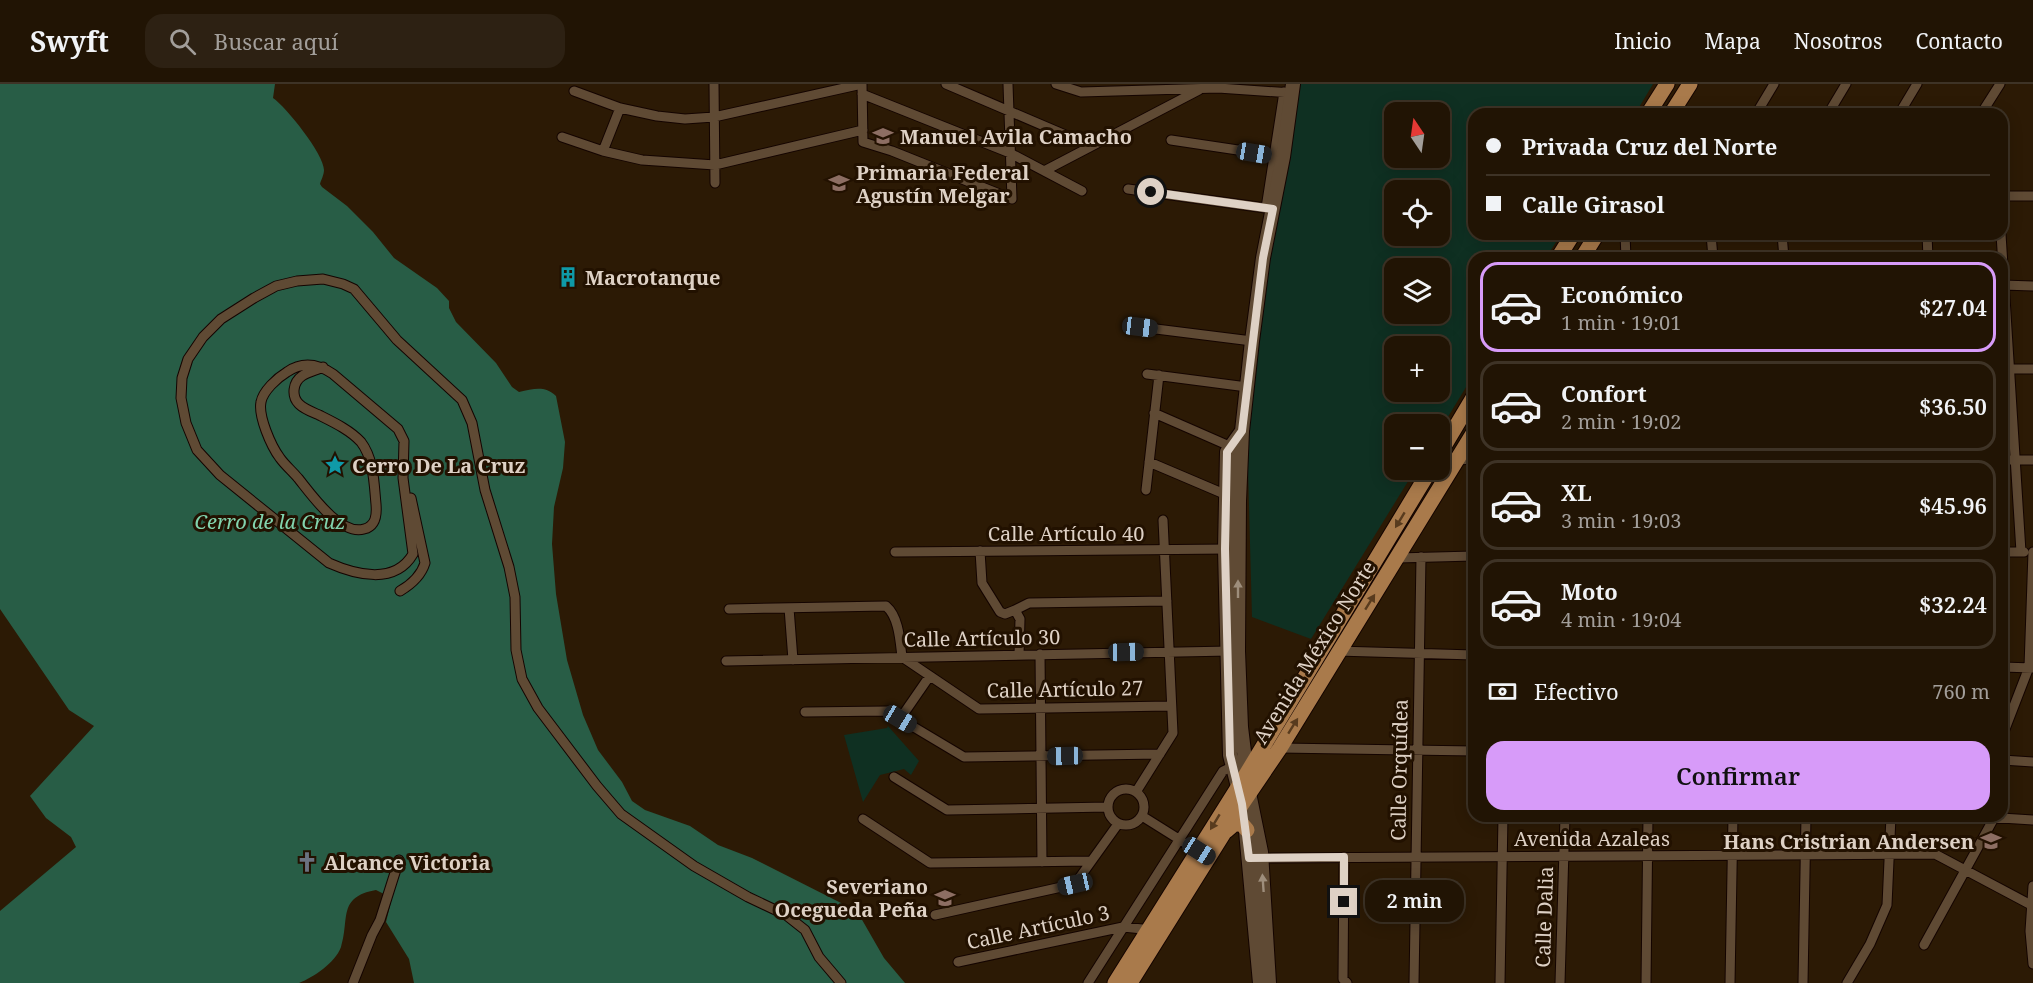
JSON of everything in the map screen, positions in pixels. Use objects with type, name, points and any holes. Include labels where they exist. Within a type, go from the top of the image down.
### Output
[{"type":"main road","points":[[1652,108],[1667,84]]},
{"type":"main road","points":[[1675,108],[1690,84]]},
{"type":"main road","points":[[1450,436],[1468,406]]},
{"type":"main road","name":"Avenida México Norte","points":[[1130,983],[1156,932],[1204,854],[1243,794],[1280,748],[1468,442]]},
{"type":"main road","name":"Avenida México Norte","points":[[1204,854],[1226,831],[1243,794],[1242,767],[1320,651],[1424,480]]},
{"type":"main road","points":[[1226,831],[1240,823],[1246,830]]},
{"type":"main road","name":"Avenida México Norte","points":[[1115,983],[1156,932]]},
{"type":"street","points":[[714,84],[715,183]]},
{"type":"street","points":[[574,91],[620,108],[657,116],[685,118],[714,117],[862,84],[863,142],[892,151],[1012,199],[1008,84]]},
{"type":"street","points":[[946,84],[1091,146]]},
{"type":"street","points":[[1056,84],[1081,92],[1157,87],[1290,90],[1269,208],[1242,431],[1236,449],[1239,501],[1232,549]]},
{"type":"street","points":[[1760,108],[1774,84]]},
{"type":"street","points":[[1832,108],[1846,84]]},
{"type":"street","points":[[1903,108],[1917,84]]},
{"type":"street","points":[[1985,108],[2000,84]]},
{"type":"street","points":[[1044,171],[1203,88]]},
{"type":"street","points":[[862,94],[1010,153],[1082,191]]},
{"type":"street","points":[[603,151],[620,108]]},
{"type":"street","points":[[562,137],[603,151],[642,160],[715,165],[863,130]]},
{"type":"street","points":[[1171,140],[1279,156]]},
{"type":"street","points":[[1128,189],[1269,208]]},
{"type":"street","points":[[2008,196],[2033,196]]},
{"type":"street","points":[[323,367],[298,380],[294,391],[295,397],[302,407],[348,432],[361,442],[372,470],[377,516],[370,527],[354,530],[343,525],[321,507],[279,457],[268,435],[260,412],[261,400],[270,386],[286,372],[300,365],[313,364],[323,367],[398,429],[404,441],[404,482],[413,554],[403,567],[373,576],[351,573],[329,564],[220,475],[197,450],[186,423],[181,398],[182,378],[188,359],[203,337],[221,319],[276,286],[297,281],[323,279],[354,289],[397,340],[462,400],[472,423],[485,490],[509,567],[515,597],[516,650],[522,679],[538,708],[621,814],[694,866],[786,915],[805,930],[819,957],[841,983]]},
{"type":"street","points":[[2008,285],[2033,286]]},
{"type":"street","points":[[1140,327],[1252,341]]},
{"type":"street","points":[[2008,369],[2033,369]]},
{"type":"street","points":[[1147,374],[1247,387]]},
{"type":"street","points":[[1146,490],[1159,375]]},
{"type":"street","points":[[2008,389],[2021,552]]},
{"type":"street","points":[[1154,413],[1236,449]]},
{"type":"street","points":[[1236,449],[1227,452],[1226,495],[1232,549],[1233,651],[1230,755],[1242,767]]},
{"type":"street","points":[[1457,460],[1468,459]]},
{"type":"street","points":[[2008,460],[2033,460]]},
{"type":"street","points":[[1149,462],[1239,501]]},
{"type":"street","points":[[400,591],[409,586],[422,573],[425,563],[409,485],[404,482]]},
{"type":"street","points":[[1136,792],[1173,733],[1163,520]]},
{"type":"street","name":"Calle Artículo 40","points":[[895,552],[1232,549]]},
{"type":"street","points":[[980,551],[982,584],[1000,612],[1005,614],[1029,603],[1167,601]]},
{"type":"street","points":[[2008,552],[2033,552],[2031,668],[2008,723]]},
{"type":"street","points":[[1397,558],[1468,556]]},
{"type":"street","name":"Calle Orquídea","points":[[1414,983],[1421,557]]},
{"type":"street","points":[[729,609],[886,606],[891,610],[900,636],[902,657]]},
{"type":"street","points":[[789,608],[793,660]]},
{"type":"street","points":[[1015,610],[1020,618],[1020,655]]},
{"type":"street","name":"Calle Artículo 30","points":[[726,661],[1233,651]]},
{"type":"street","points":[[1320,651],[1468,655]]},
{"type":"street","points":[[1040,654],[1042,862]]},
{"type":"street","name":"Calle Artículo 27","points":[[902,657],[979,709],[1172,706]]},
{"type":"street","points":[[2008,667],[2031,668]]},
{"type":"street","points":[[900,719],[929,676]]},
{"type":"street","points":[[806,712],[887,711],[964,757],[1160,754]]},
{"type":"street","points":[[1280,748],[1468,751]]},
{"type":"street","points":[[2008,760],[2033,762]]},
{"type":"street","points":[[1088,983],[1223,771],[1242,767]]},
{"type":"street","points":[[894,777],[947,810],[1108,807]]},
{"type":"street","points":[[1130,789],[1143,800],[1144,806],[1142,816],[1131,825],[1118,824],[1110,817],[1108,807],[1109,801],[1117,791],[1130,789]]},
{"type":"street","points":[[1243,794],[1246,830],[1255,858],[1260,983]]},
{"type":"street","points":[[1243,794],[1255,858],[1269,983]]},
{"type":"street","points":[[1142,816],[1204,854]]},
{"type":"street","points":[[863,819],[930,863],[1091,861]]},
{"type":"street","points":[[2008,819],[2033,820]]},
{"type":"street","points":[[1500,983],[1503,822]]},
{"type":"street","name":"Calle Dalia","points":[[1560,983],[1565,822]]},
{"type":"street","points":[[1646,983],[1648,822]]},
{"type":"street","points":[[1731,983],[1733,822]]},
{"type":"street","points":[[1803,983],[1806,822]]},
{"type":"street","points":[[1847,983],[1870,944],[1887,905],[1891,822]]},
{"type":"street","points":[[1924,945],[1992,822]]},
{"type":"street","points":[[935,915],[1075,884],[1118,824]]},
{"type":"street","name":"Avenida Azaleas","points":[[1255,858],[1935,854],[1964,869]]},
{"type":"street","points":[[1344,857],[1343,979],[1347,983]]},
{"type":"street","points":[[353,983],[372,935],[381,920],[399,860]]},
{"type":"street","points":[[1964,869],[2032,905]]},
{"type":"street","points":[[2033,886],[2030,932],[2033,964]]},
{"type":"street","name":"Calle Artículo 3","points":[[958,963],[1123,927],[1156,932]]},
{"type":"green space","name":"Cerro de la Cruz","points":[[0,84],[275,84],[273,98],[303,131],[318,153],[324,172],[320,184],[322,187],[347,206],[373,232],[394,258],[437,288],[449,301],[449,308],[456,322],[496,363],[512,387],[519,392],[543,389],[556,396],[565,442],[563,468],[554,507],[552,544],[556,594],[567,660],[583,715],[598,750],[622,782],[632,801],[645,810],[690,826],[718,845],[752,858],[847,906],[861,918],[884,958],[905,983],[414,983],[409,959],[386,922],[392,898],[376,890],[364,893],[350,904],[341,947],[334,959],[317,973],[299,983],[0,983],[0,911],[76,847],[71,837],[46,818],[30,796],[94,726],[69,710],[0,609]]},
{"type":"green space","points":[[1298,84],[1653,84],[1639,108],[1468,108],[1468,240],[1557,240],[1550,252],[1468,252],[1468,384],[1450,414],[1384,414],[1384,480],[1409,480],[1311,639],[1252,617],[1247,432],[1268,260]]},
{"type":"green space","points":[[888,726],[919,761],[911,775],[904,769],[880,775],[863,802],[844,735]]},
{"type":"place","name":"Manuel Avila Camacho","points":[[883,136]]},
{"type":"place","name":"Primaria Federal Agustín Melgar","points":[[839,183]]},
{"type":"place","name":"Macrotanque","points":[[568,277]]},
{"type":"place","name":"Cerro De La Cruz","points":[[335,465]]},
{"type":"place","name":"Hans Cristrian Andersen","points":[[1991,841]]},
{"type":"place","name":"Alcance Victoria","points":[[307,862]]},
{"type":"place","name":"Severiano Ocegueda Peña","points":[[945,898]]},
{"type":"route","points":[[1151,192],[1273,209],[1263,258],[1242,431],[1227,452],[1225,549],[1230,755],[1242,804],[1249,858],[1344,857],[1344,902]]}]
